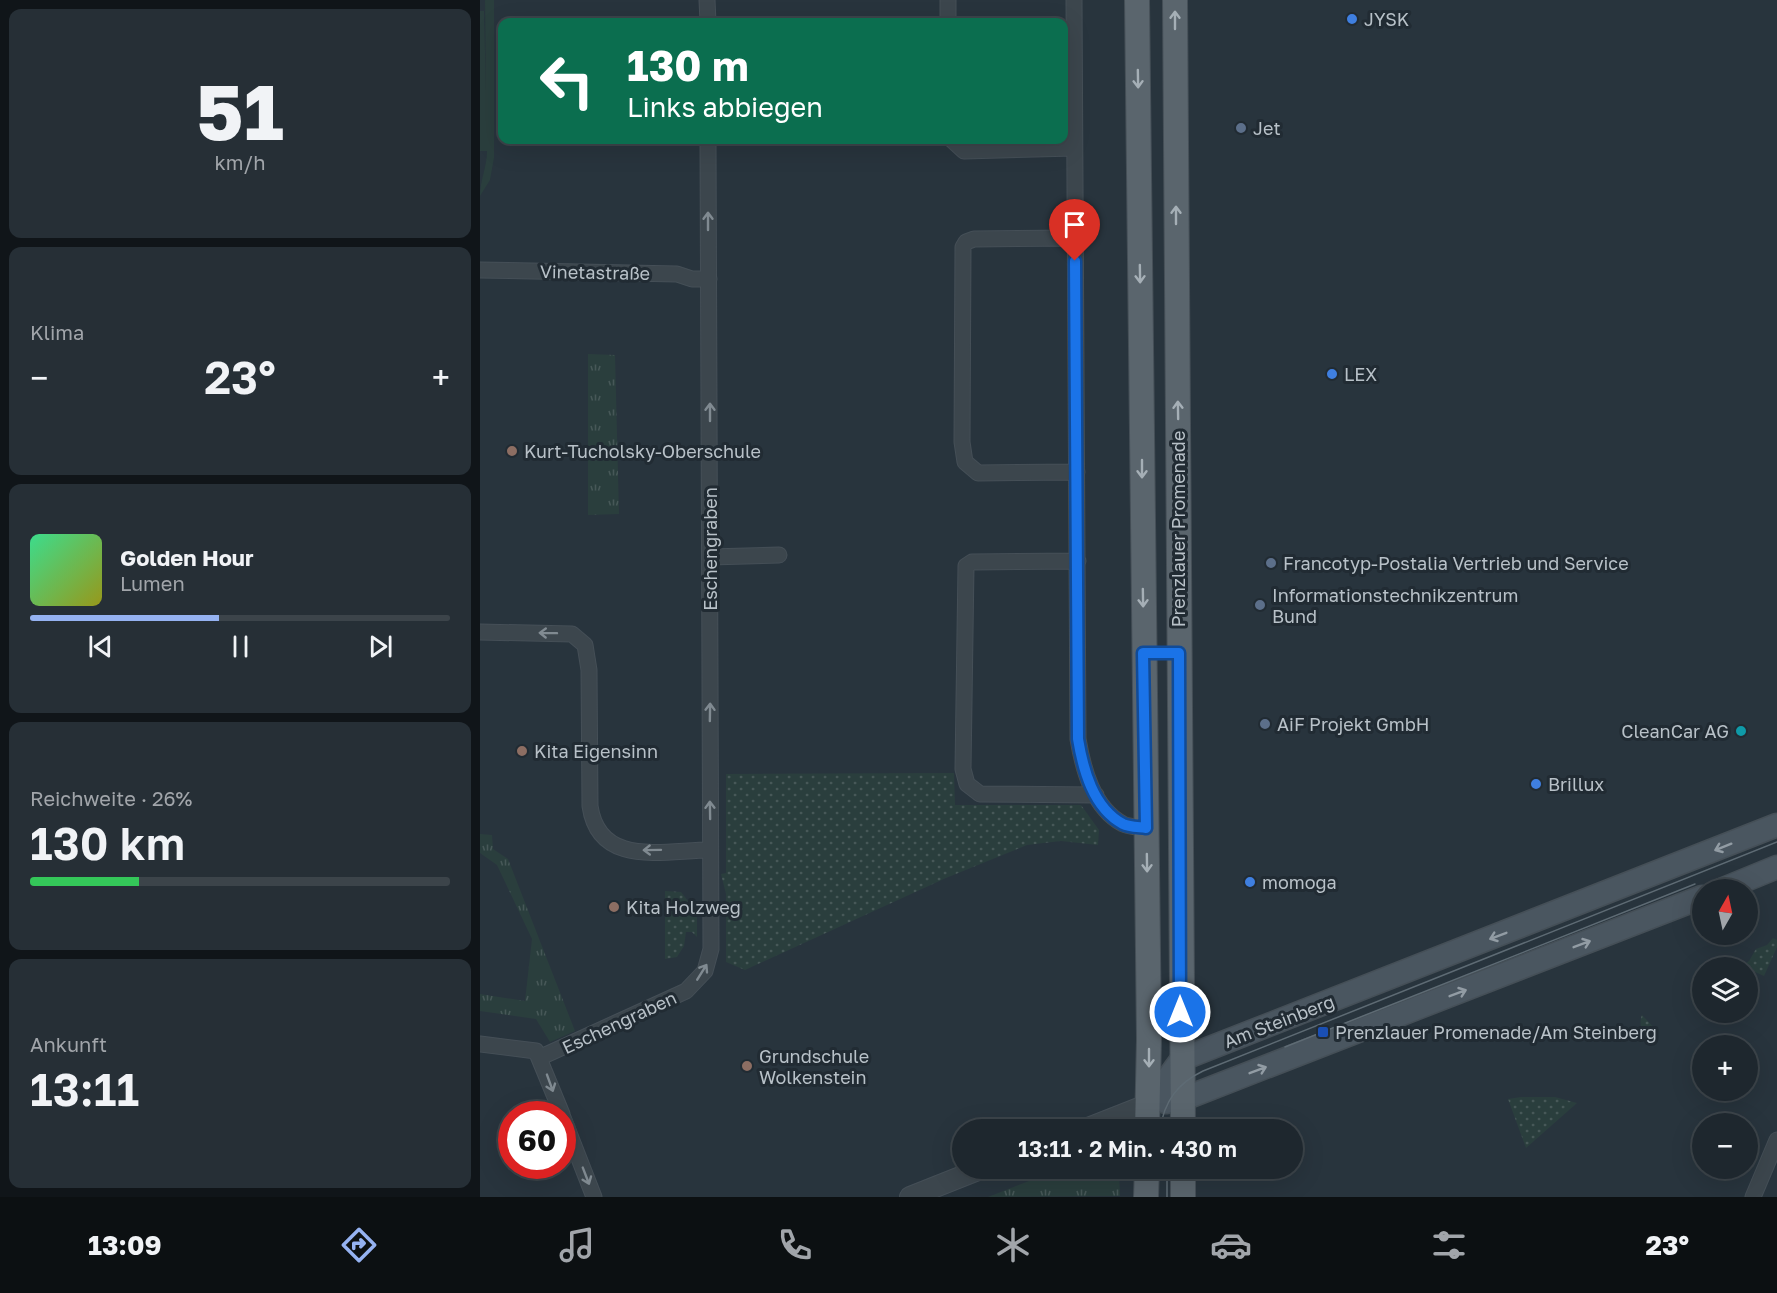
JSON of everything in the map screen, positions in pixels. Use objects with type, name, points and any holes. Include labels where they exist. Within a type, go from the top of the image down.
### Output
[{"type":"main road","name":"Prenzlauer Promenade","points":[[1137,0],[1148,1119]]},
{"type":"main road","name":"Prenzlauer Promenade","points":[[1175,0],[1183,1119]]},
{"type":"main road","points":[[1143,653],[1179,653]]},
{"type":"main road","name":"Am Steinberg","points":[[1182,1059],[1777,825]]},
{"type":"main road","points":[[1748,879],[1777,867]]},
{"type":"main road","points":[[1149,1104],[1183,1099],[1692,901]]},
{"type":"main road","points":[[1149,1104],[1182,1059]]},
{"type":"main road","points":[[1146,1197],[1147,1179]]},
{"type":"main road","points":[[1183,1179],[1183,1197]]},
{"type":"street","points":[[707,0],[708,18]]},
{"type":"street","points":[[948,0],[948,18]]},
{"type":"street","points":[[1074,0],[1078,739],[1083,769],[1096,795],[1110,813],[1124,825],[1146,828]]},
{"type":"street","name":"Eschengraben","points":[[480,1044],[536,1051],[541,1057],[686,991],[705,971],[711,949],[708,144]]},
{"type":"street","points":[[956,144],[964,151],[1074,148]]},
{"type":"street","points":[[1075,238],[974,239],[966,242],[963,247],[962,442],[965,462],[978,473],[1077,472]]},
{"type":"street","name":"Vinetastraße","points":[[480,270],[677,274],[692,279],[709,279]]},
{"type":"street","points":[[710,557],[779,555]]},
{"type":"street","points":[[1078,561],[972,562],[966,566],[963,769],[967,784],[980,794],[1096,795]]},
{"type":"street","points":[[480,632],[572,634],[585,645],[589,670],[590,806],[592,822],[599,835],[610,844],[629,851],[710,850]]},
{"type":"street","points":[[541,1057],[557,1101]]},
{"type":"street","points":[[1111,1119],[1149,1104]]},
{"type":"street","points":[[1753,1197],[1777,1140]]},
{"type":"street","points":[[576,1151],[594,1197]]},
{"type":"street","points":[[910,1197],[955,1179]]},
{"type":"green space","points":[[485,0],[494,0],[494,158],[490,180],[480,196],[487,151],[480,151],[480,11],[484,11],[486,92]]},
{"type":"green space","points":[[588,354],[615,355],[619,514],[588,515]]},
{"type":"green space","points":[[954,773],[955,805],[1081,805],[1099,830],[1098,845],[1061,841],[1027,845],[946,878],[745,970],[726,962],[726,894],[721,874],[726,873],[726,774]]},
{"type":"green space","points":[[480,834],[492,835],[493,849],[508,859],[575,1031],[550,1042],[536,1019],[480,1011],[480,994],[525,1001],[532,939],[497,865],[480,853]]},
{"type":"green space","points":[[665,891],[681,892],[688,901],[697,902],[697,937],[692,932],[686,932],[684,946],[677,957],[665,959]]},
{"type":"green space","points":[[1773,938],[1777,940],[1777,947],[1764,976],[1758,973],[1758,957],[1751,957],[1756,949],[1767,945]]},
{"type":"green space","points":[[1642,1015],[1658,1032],[1646,1043],[1641,1030]]},
{"type":"green space","points":[[1555,1097],[1577,1103],[1526,1148],[1508,1099]]},
{"type":"green space","points":[[1034,1179],[1119,1179],[1120,1196],[988,1197]]},
{"type":"tram line","points":[[1162,1119],[1169,1102],[1179,1087],[1203,1071],[1777,842]]},
{"type":"tram line","points":[[1285,1047],[1692,885]]},
{"type":"tram line","points":[[1167,1179],[1167,1197]]},
{"type":"place","name":"JYSK","points":[[1352,19]]},
{"type":"place","name":"Jet","points":[[1241,128]]},
{"type":"place","name":"LEX","points":[[1332,374]]},
{"type":"place","name":"Kurt-Tucholsky-Oberschule","points":[[512,451]]},
{"type":"place","name":"Francotyp-Postalia Vertrieb und Service","points":[[1271,563]]},
{"type":"place","name":"Informationstechnikzentrum Bund","points":[[1260,605]]},
{"type":"place","name":"AiF Projekt GmbH","points":[[1265,724]]},
{"type":"place","name":"CleanCar AG","points":[[1741,731]]},
{"type":"place","name":"Kita Eigensinn","points":[[522,751]]},
{"type":"place","name":"Brillux","points":[[1536,784]]},
{"type":"place","name":"momoga","points":[[1250,882]]},
{"type":"place","name":"Kita Holzweg","points":[[614,907]]},
{"type":"place","name":"Prenzlauer Promenade/Am Steinberg","points":[[1323,1032]]},
{"type":"place","name":"Grundschule Wolkenstein","points":[[747,1066]]},
{"type":"route","points":[[1075,261],[1078,739],[1083,769],[1096,795],[1110,813],[1124,825],[1146,828],[1143,653],[1179,653],[1180,1012]]}]
